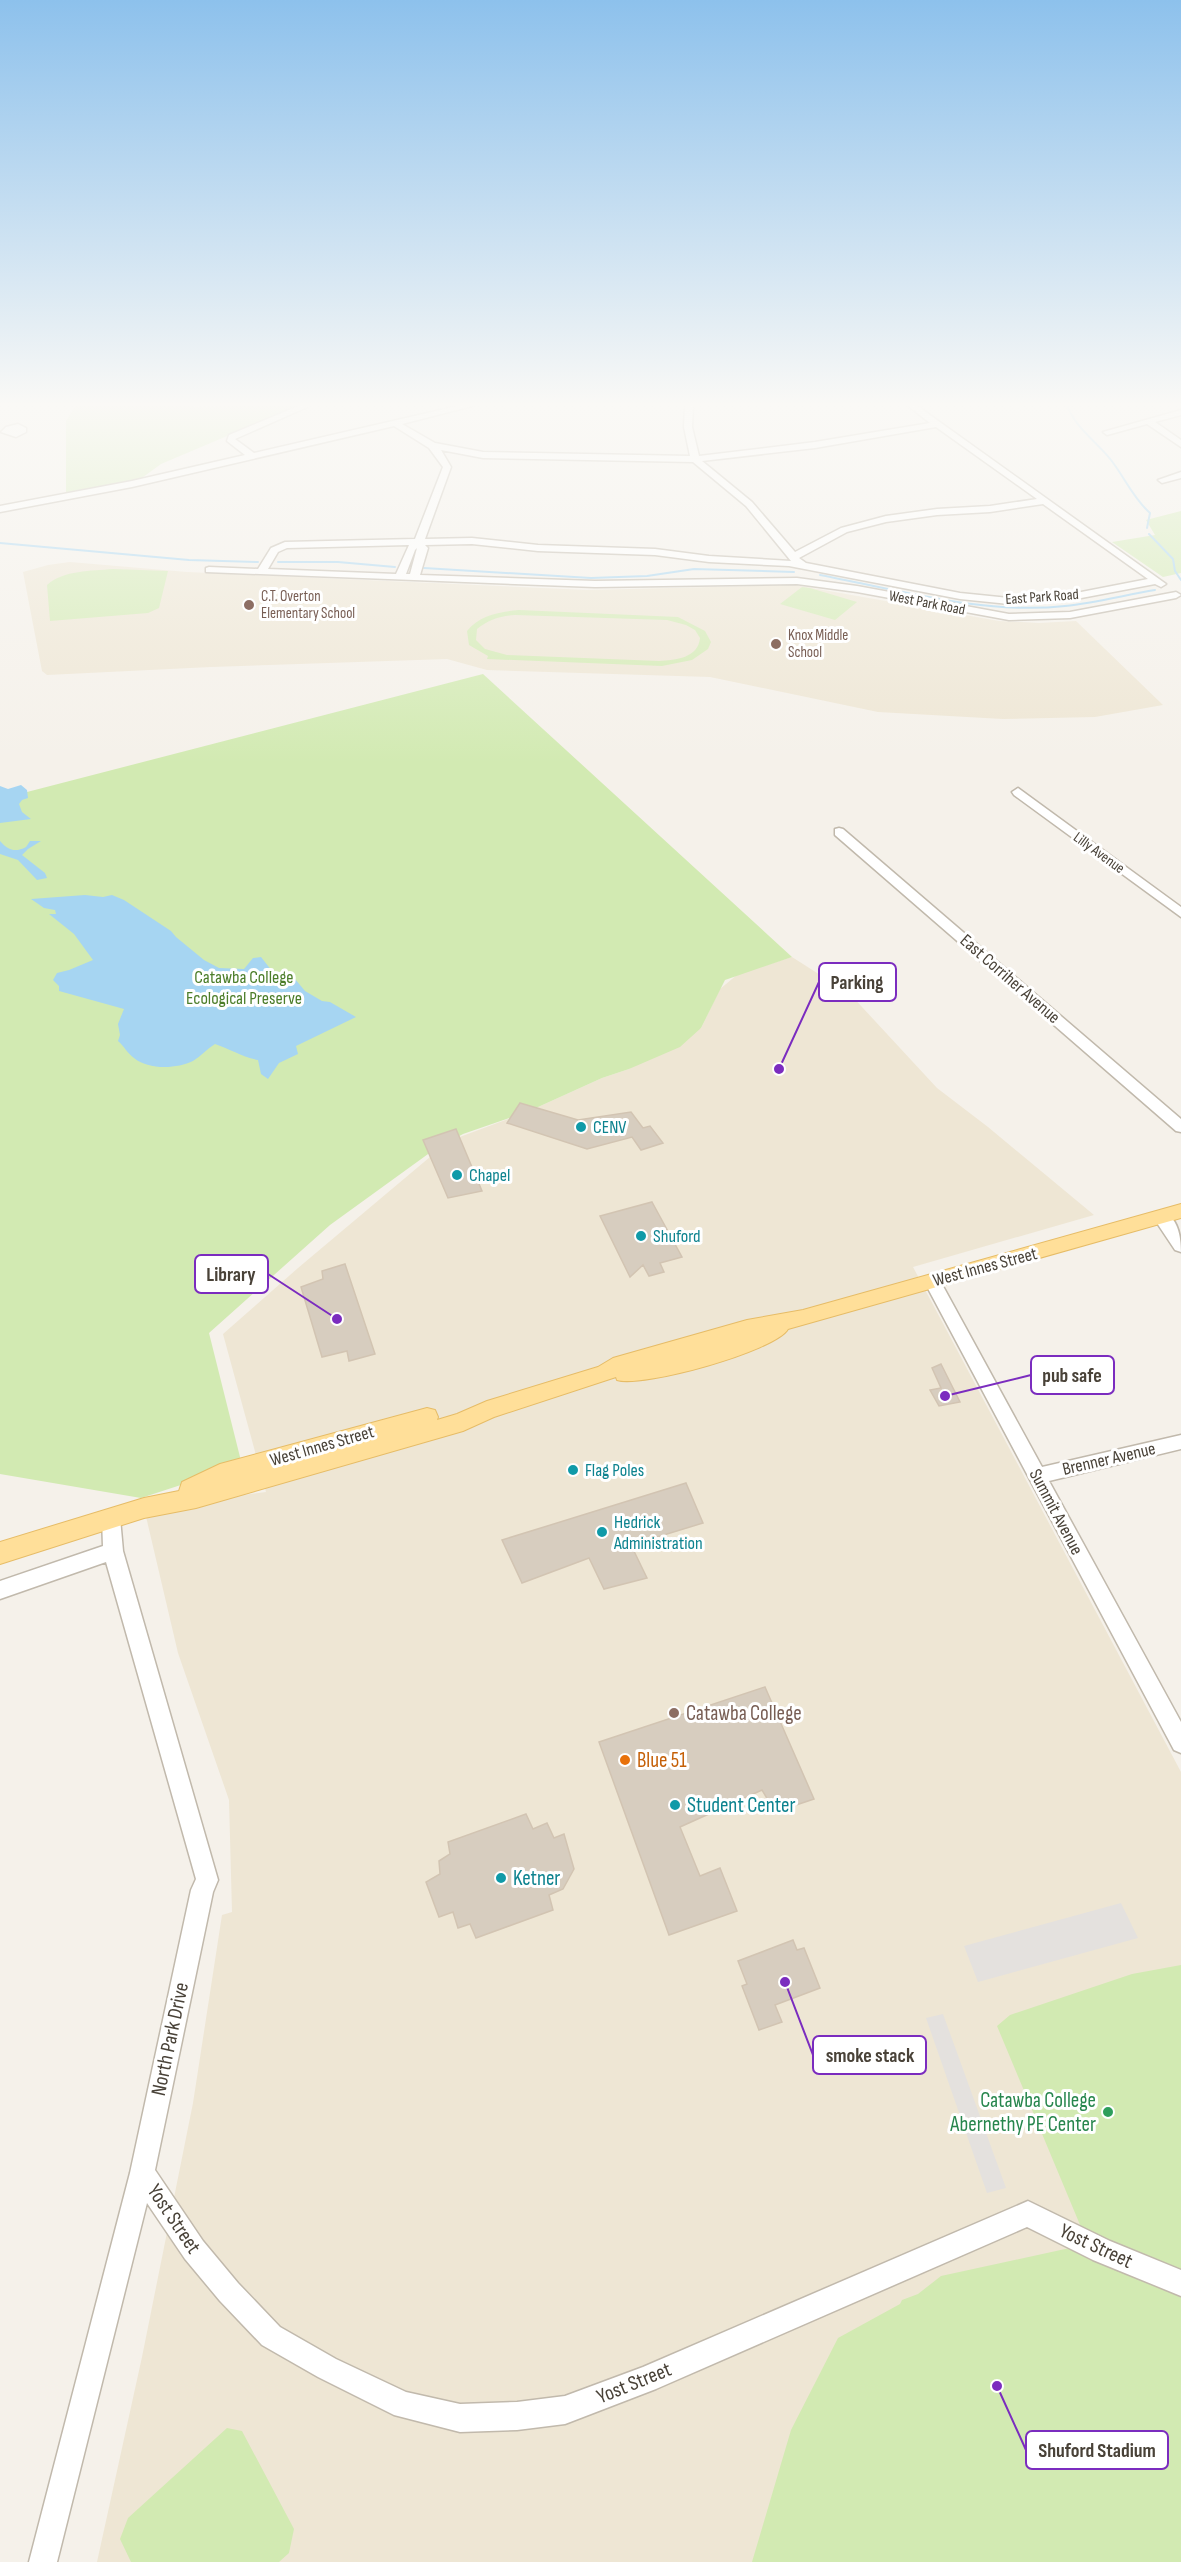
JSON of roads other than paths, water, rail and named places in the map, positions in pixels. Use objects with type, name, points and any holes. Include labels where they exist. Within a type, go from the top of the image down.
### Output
[{"type":"main road","name":"West Innes Street","points":[[0,1553],[111,1518],[196,1498],[463,1422],[487,1410],[605,1373],[628,1374],[665,1369],[760,1339],[788,1321],[1181,1211]]},
{"type":"street","points":[[400,577],[411,548],[418,543],[425,525]]},
{"type":"street","points":[[766,525],[793,557],[809,571],[809,582]]},
{"type":"street","points":[[793,557],[844,530],[865,525]]},
{"type":"street","points":[[1076,525],[1179,597]]},
{"type":"street","name":"East Park Road","points":[[261,572],[274,550],[285,545],[491,542],[538,548],[655,552],[709,559],[804,566],[960,596],[1009,601],[1076,596],[1156,580]]},
{"type":"street","points":[[414,577],[423,548],[418,543]]},
{"type":"street","name":"West Park Road","points":[[209,570],[595,584],[735,580],[809,582],[1016,617],[1070,615],[1179,597]]},
{"type":"street","name":"Lilly Avenue","points":[[1018,792],[1181,913]]},
{"type":"street","name":"East Corriher Avenue","points":[[839,832],[1181,1127]]},
{"type":"street","points":[[1161,1217],[1181,1246]]},
{"type":"street","name":"Summit Avenue","points":[[932,1281],[1181,1743]]},
{"type":"street","name":"Brenner Avenue","points":[[1036,1476],[1181,1442]]},
{"type":"street","name":"North Park Drive","points":[[43,2562],[142,2173],[202,1890],[207,1880],[113,1551],[111,1518]]},
{"type":"street","points":[[0,1590],[113,1551]]},
{"type":"street","name":"Yost Street","points":[[142,2173],[194,2250],[229,2292],[271,2336],[327,2368],[404,2405],[460,2418],[517,2416],[565,2410],[646,2379],[1028,2214],[1102,2251],[1181,2283]]},
{"type":"water","points":[[21,785],[27,790],[28,798],[19,804],[22,812],[31,819],[0,823],[0,786],[8,789]]},
{"type":"water","points":[[0,841],[6,847],[15,850],[26,847],[30,841],[41,841],[22,855],[45,873],[47,878],[37,880],[18,860],[0,854]]},
{"type":"water","points":[[85,895],[103,897],[112,895],[124,900],[171,931],[204,960],[219,968],[244,969],[253,958],[261,957],[272,971],[295,979],[305,991],[356,1017],[296,1046],[298,1054],[279,1063],[268,1079],[261,1074],[258,1060],[215,1044],[193,1061],[179,1066],[163,1067],[140,1062],[118,1041],[120,1035],[118,1024],[124,1009],[59,991],[59,986],[53,980],[57,973],[93,960],[74,934],[49,914],[56,914],[55,910],[44,908],[31,899]]},
{"type":"waterway","points":[[1149,534],[1173,559],[1175,571],[1181,580]]},
{"type":"waterway","points":[[0,543],[189,560],[258,562]]},
{"type":"waterway","points":[[278,562],[338,562],[395,567]]},
{"type":"waterway","points":[[424,568],[591,578],[647,576],[694,569],[794,572]]},
{"type":"waterway","points":[[820,575],[942,600],[1004,607],[1065,606],[1155,590]]},
{"type":"place","name":"C.T. Overton Elementary School","points":[[249,605]]},
{"type":"place","name":"Knox Middle School","points":[[776,644]]},
{"type":"place","name":"Parking","points":[[779,1069]]},
{"type":"place","name":"CENV","points":[[581,1127]]},
{"type":"place","name":"Chapel","points":[[457,1175]]},
{"type":"place","name":"Shuford","points":[[641,1236]]},
{"type":"place","name":"Library","points":[[337,1319]]},
{"type":"place","name":"pub safe","points":[[945,1396]]},
{"type":"place","name":"Flag Poles","points":[[573,1470]]},
{"type":"place","name":"Hedrick Administration","points":[[602,1532]]},
{"type":"place","name":"Catawba College","points":[[674,1713]]},
{"type":"place","name":"Blue 51","points":[[625,1760]]},
{"type":"place","name":"Student Center","points":[[675,1805]]},
{"type":"place","name":"Ketner","points":[[501,1878]]},
{"type":"place","name":"smoke stack","points":[[785,1982]]},
{"type":"place","name":"Catawba College Abernethy PE Center","points":[[1108,2112]]},
{"type":"place","name":"Shuford Stadium","points":[[997,2386]]},
{"type":"park label","name":"Catawba College Ecological Preserve","points":[[244,987]]}]
